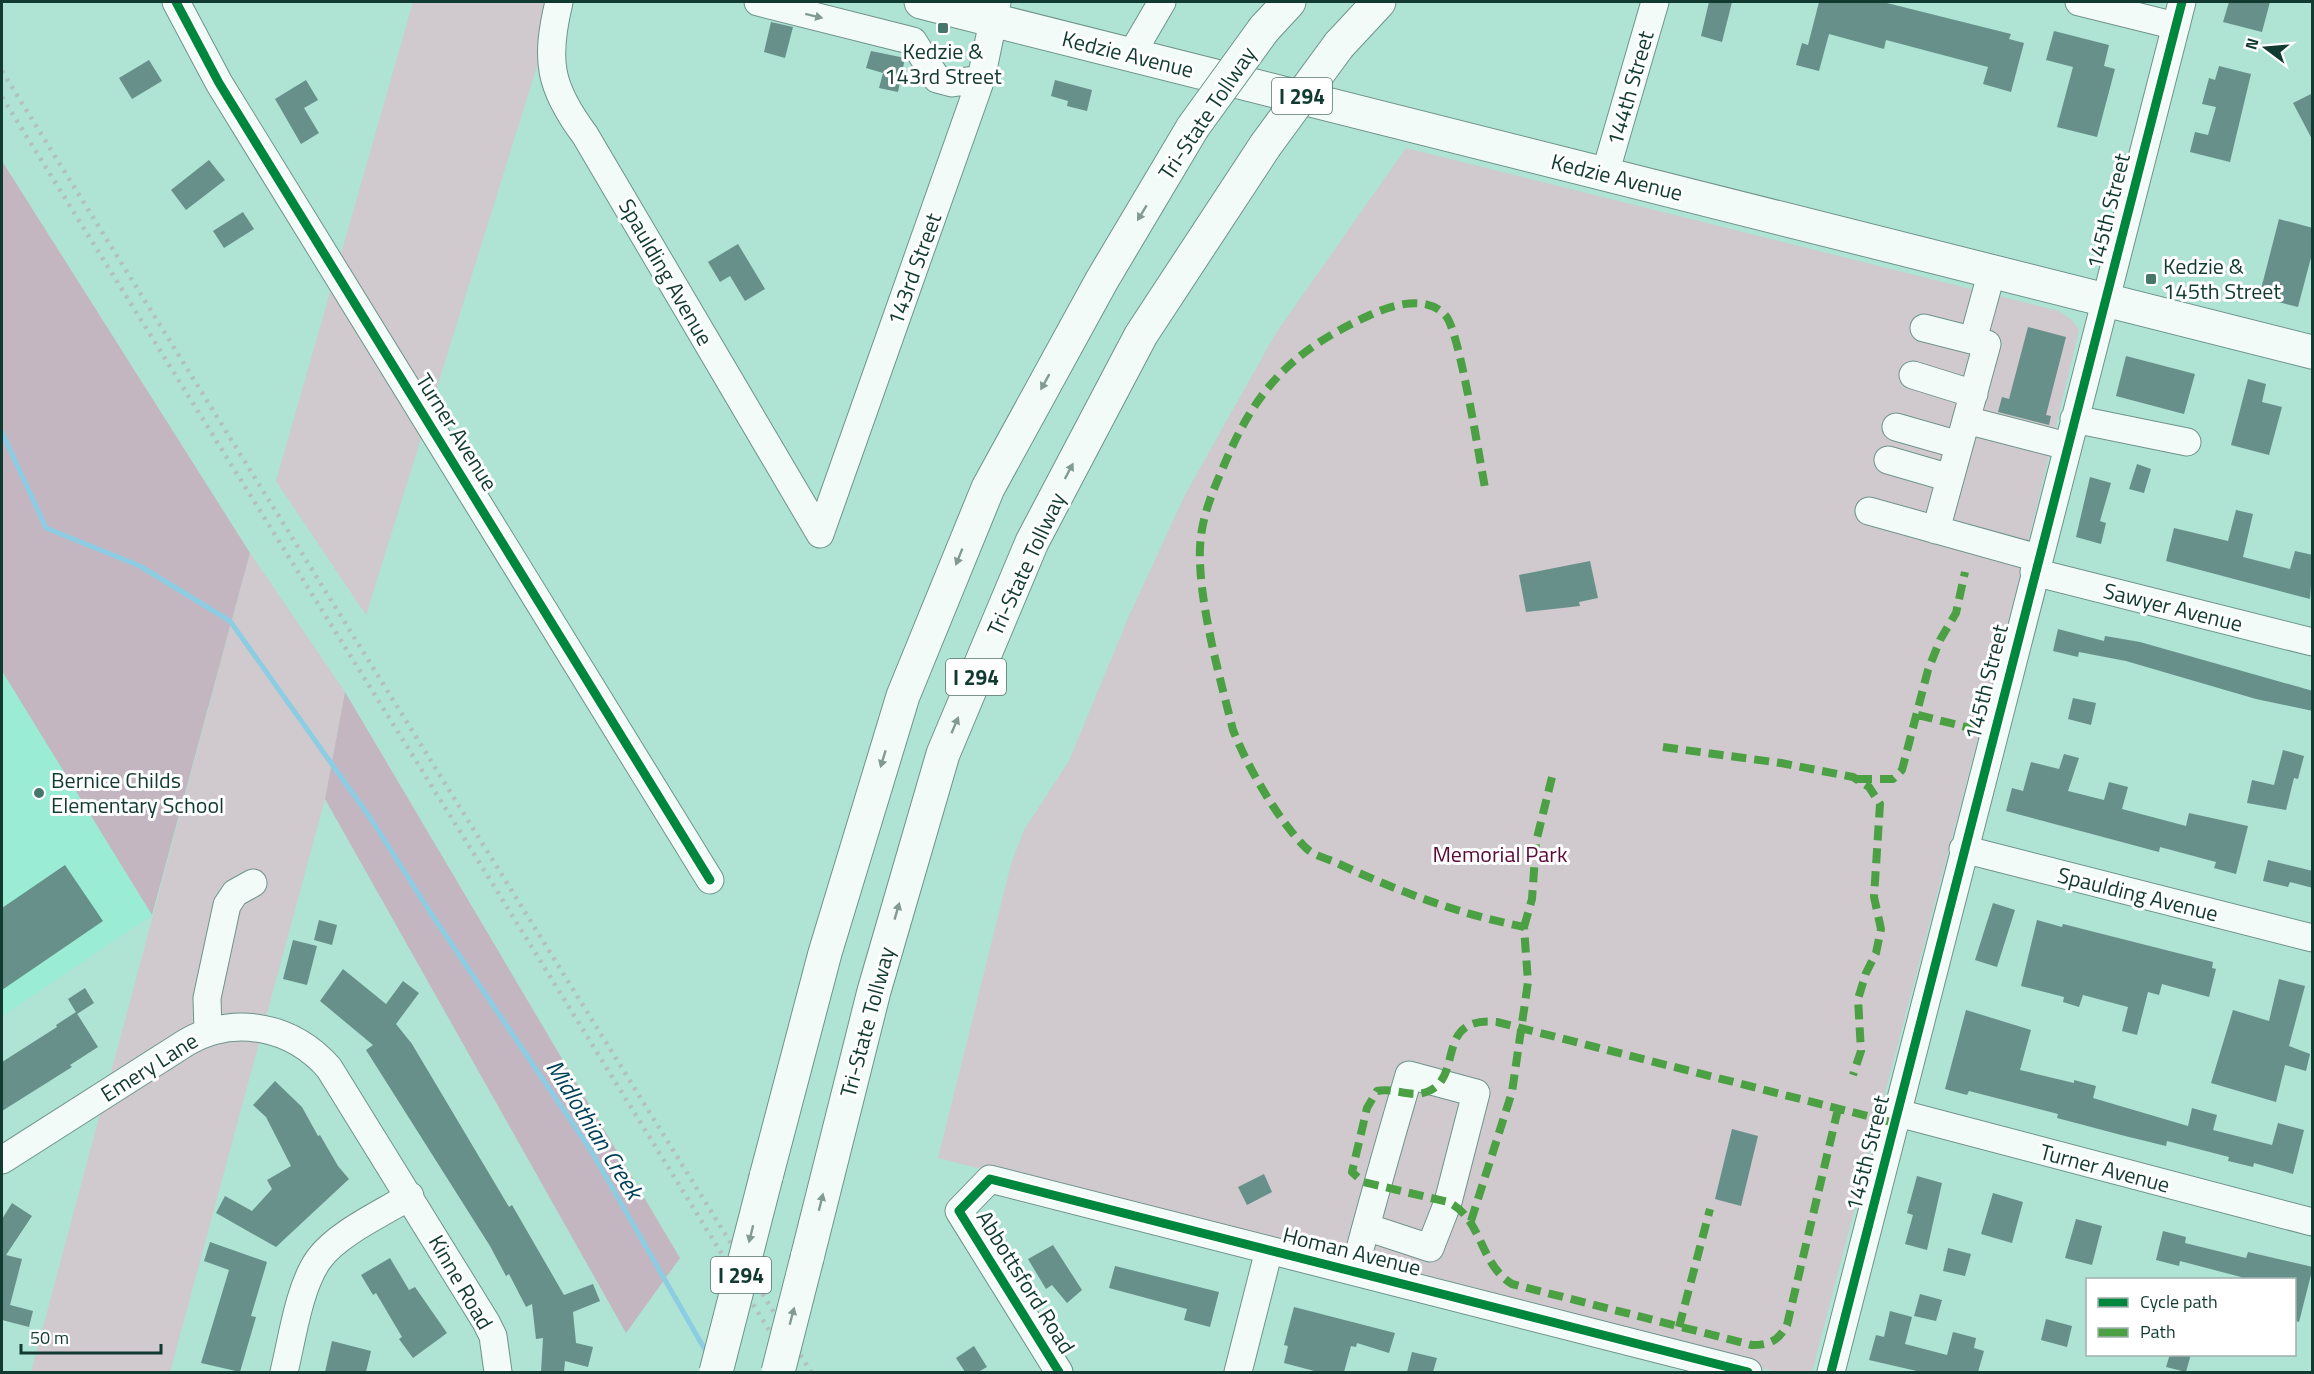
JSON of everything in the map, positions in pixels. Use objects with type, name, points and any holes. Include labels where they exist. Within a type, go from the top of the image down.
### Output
[{"type":"main road","name":"Kedzie Avenue","points":[[921,2],[995,11],[1131,55],[2313,352]]},
{"type":"main road","points":[[1264,29],[1281,2]]},
{"type":"main road","name":"Tri-State Tollway","points":[[716,1372],[825,953],[911,674],[988,488],[1102,280],[1193,126],[1264,29],[1288,2]]},
{"type":"main road","name":"Tri-State Tollway","points":[[777,1372],[874,991],[948,744],[1032,542],[1141,335],[1265,146],[1339,45],[1379,2]]},
{"type":"street","name":"Turner Avenue","points":[[176,2],[219,83],[710,880]]},
{"type":"street","name":"Spaulding Avenue","points":[[560,2],[550,52],[554,76],[564,107],[585,135],[820,534]]},
{"type":"street","points":[[758,2],[913,41],[937,79],[952,83],[981,79]]},
{"type":"street","points":[[1131,55],[1162,2]]},
{"type":"street","name":"144th Street","points":[[1605,174],[1655,2]]},
{"type":"street","points":[[2079,2],[2179,14]]},
{"type":"street","name":"143rd Street","points":[[820,534],[981,79],[995,11]]},
{"type":"street","name":"145th Street","points":[[1831,1372],[1963,849],[2179,14]]},
{"type":"street","points":[[1973,340],[1992,270]]},
{"type":"street","points":[[1924,328],[1987,344],[1936,530]]},
{"type":"street","points":[[1913,375],[1974,393]]},
{"type":"street","points":[[2074,418],[2187,442]]},
{"type":"street","points":[[1896,427],[2067,446]]},
{"type":"street","points":[[1888,460],[1950,478]]},
{"type":"street","name":"Sawyer Avenue","points":[[1869,512],[1936,530],[2036,565],[2313,642]]},
{"type":"street","name":"Spaulding Avenue","points":[[1963,849],[2313,938]]},
{"type":"street","points":[[208,1031],[207,998],[227,905],[235,893],[253,884]]},
{"type":"street","name":"Emery Lane","points":[[2,1160],[187,1042],[208,1031],[236,1026],[268,1030],[300,1041],[316,1053],[329,1068],[410,1196]]},
{"type":"street","points":[[1354,1272],[1366,1227],[1409,1075],[1476,1093],[1448,1202],[1430,1248],[1366,1227]]},
{"type":"street","name":"Turner Avenue","points":[[1898,1113],[2313,1222]]},
{"type":"street","name":"Homan Avenue","points":[[959,1211],[990,1179],[1748,1372]]},
{"type":"street","points":[[284,1372],[304,1294],[318,1260],[343,1237],[410,1196]]},
{"type":"street","name":"Kinne Road","points":[[410,1196],[493,1336],[498,1372]]},
{"type":"street","name":"Abbottsford Road","points":[[959,1211],[1059,1372]]},
{"type":"street","points":[[1238,1372],[1269,1250]]},
{"type":"shaded area","points":[[2,161],[250,553],[152,915],[2,671]]},
{"type":"shaded area","name":"Bernice Childs Elementary School","points":[[2,671],[152,915],[2,1016]]},
{"type":"shaded area","points":[[345,692],[680,1258],[626,1333],[325,799]]},
{"type":"green space","points":[[413,2],[557,2],[366,615],[276,481]]},
{"type":"green space","name":"Memorial Park","points":[[1406,148],[2059,311],[2072,320],[2079,330],[2015,597],[1812,1372],[1777,1372],[938,1158],[1011,864],[1024,830],[1069,761],[1129,616],[1185,495],[1276,333]]},
{"type":"green space","points":[[250,553],[345,692],[325,799],[170,1372],[31,1372]]},
{"type":"building","points":[[1709,2],[1732,2],[1722,42],[1701,36]]},
{"type":"building","points":[[1819,2],[1883,2],[2011,34],[2009,39],[2024,43],[2011,92],[1983,84],[1988,67],[1886,40],[1884,49],[1829,34],[1819,71],[1796,65],[1802,43],[1808,45]]},
{"type":"building","points":[[2229,2],[2270,2],[2262,32],[2223,22]]},
{"type":"building","points":[[771,22],[793,27],[785,58],[764,52]]},
{"type":"building","points":[[2054,31],[2109,45],[2104,66],[2115,69],[2097,137],[2057,127],[2073,67],[2046,60]]},
{"type":"building","points":[[871,51],[905,58],[898,92],[879,88],[883,73],[866,68]]},
{"type":"building","points":[[149,60],[162,81],[132,99],[119,78]]},
{"type":"building","points":[[2219,66],[2251,74],[2230,162],[2190,152],[2195,132],[2208,135],[2216,107],[2202,104],[2209,78],[2215,80]]},
{"type":"building","points":[[306,80],[318,100],[304,108],[319,133],[301,144],[275,99]]},
{"type":"building","points":[[1055,80],[1092,90],[1087,111],[1067,106],[1068,101],[1051,96]]},
{"type":"building","points":[[2313,93],[2313,141],[2293,103]]},
{"type":"building","points":[[209,160],[225,180],[186,210],[171,190]]},
{"type":"building","points":[[243,212],[254,229],[224,248],[213,231]]},
{"type":"building","points":[[2279,219],[2313,228],[2313,250],[2298,307],[2259,297]]},
{"type":"building","points":[[738,244],[765,289],[745,301],[730,276],[720,282],[708,262]]},
{"type":"building","points":[[2028,327],[2066,337],[2046,415],[2051,416],[2049,425],[1998,412],[2002,397],[2009,399]]},
{"type":"building","points":[[2126,356],[2195,374],[2184,414],[2116,396]]},
{"type":"building","points":[[2248,379],[2266,384],[2262,402],[2282,407],[2269,455],[2231,445]]},
{"type":"building","points":[[2137,464],[2151,469],[2144,493],[2129,489]]},
{"type":"building","points":[[2090,477],[2111,483],[2100,521],[2106,523],[2101,544],[2076,537]]},
{"type":"building","points":[[2236,510],[2253,514],[2243,557],[2290,569],[2295,551],[2313,555],[2310,599],[2166,561],[2174,528],[2228,541]]},
{"type":"building","points":[[1590,561],[1598,598],[1579,602],[1580,606],[1526,612],[1519,575]]},
{"type":"building","points":[[2058,629],[2104,641],[2105,636],[2140,642],[2313,691],[2313,711],[2256,699],[2126,661],[2079,652],[2078,657],[2053,651]]},
{"type":"building","points":[[2073,698],[2096,703],[2091,725],[2068,719]]},
{"type":"building","points":[[2283,750],[2304,756],[2298,779],[2294,778],[2286,810],[2247,803],[2252,780],[2274,785]]},
{"type":"building","points":[[2064,754],[2079,758],[2068,791],[2104,800],[2109,782],[2128,787],[2122,809],[2186,826],[2189,813],[2248,826],[2236,874],[2214,868],[2216,862],[2160,847],[2159,852],[2006,811],[2012,788],[2023,791],[2031,762],[2059,769]]},
{"type":"building","points":[[2268,860],[2313,871],[2313,888],[2290,882],[2288,887],[2263,881]]},
{"type":"building","points":[[65,865],[103,921],[2,990],[2,908]]},
{"type":"building","points":[[1993,903],[2015,910],[1997,967],[1975,960]]},
{"type":"building","points":[[319,920],[337,925],[332,945],[314,940]]},
{"type":"building","points":[[2037,920],[2062,927],[2063,924],[2213,962],[2212,968],[2216,969],[2209,997],[2162,984],[2159,995],[2148,992],[2137,1035],[2122,1031],[2128,1007],[2083,995],[2079,1007],[2063,1002],[2064,997],[2021,986]]},
{"type":"building","points":[[293,940],[317,946],[307,985],[283,979]]},
{"type":"building","points":[[343,969],[386,1004],[403,981],[419,993],[396,1024],[412,1044],[509,1207],[512,1205],[564,1295],[593,1284],[600,1301],[573,1312],[576,1343],[593,1347],[588,1367],[565,1361],[564,1372],[541,1372],[543,1338],[536,1339],[532,1304],[526,1307],[509,1274],[506,1276],[490,1246],[366,1050],[373,1045],[320,1001]]},
{"type":"building","points":[[2279,979],[2305,986],[2289,1046],[2310,1054],[2306,1071],[2285,1065],[2276,1102],[2211,1083],[2233,1010],[2269,1021]]},
{"type":"building","points":[[85,988],[94,1003],[77,1014],[68,999]]},
{"type":"building","points":[[1966,1010],[2031,1030],[2020,1070],[2096,1086],[2093,1098],[2188,1126],[2192,1108],[2217,1115],[2213,1130],[2272,1145],[2278,1123],[2304,1130],[2293,1174],[2254,1163],[2253,1167],[2228,1161],[2229,1157],[2167,1141],[2166,1146],[2125,1136],[2057,1118],[2058,1114],[1969,1091],[1967,1095],[1945,1089]]},
{"type":"building","points":[[76,1012],[98,1047],[70,1065],[72,1067],[2,1111],[2,1062]]},
{"type":"building","points":[[275,1081],[302,1107],[318,1136],[320,1135],[338,1166],[349,1179],[276,1247],[216,1213],[225,1196],[252,1211],[272,1189],[267,1180],[291,1166],[266,1117],[253,1105]]},
{"type":"building","points":[[1732,1129],[1758,1136],[1741,1206],[1715,1199]]},
{"type":"building","points":[[1264,1174],[1272,1192],[1247,1205],[1238,1187]]},
{"type":"building","points":[[1917,1176],[1942,1183],[1927,1250],[1905,1244],[1913,1215],[1907,1213]]},
{"type":"building","points":[[1993,1193],[2023,1202],[2012,1243],[1981,1234]]},
{"type":"building","points":[[12,1203],[32,1216],[6,1255],[22,1259],[10,1305],[33,1311],[29,1327],[2,1320],[2,1219]]},
{"type":"building","points":[[2076,1219],[2102,1226],[2092,1265],[2065,1258]]},
{"type":"building","points":[[2163,1231],[2186,1237],[2185,1243],[2246,1258],[2248,1252],[2313,1267],[2299,1322],[2296,1321],[2296,1278],[2241,1278],[2180,1261],[2179,1266],[2156,1260]]},
{"type":"building","points":[[210,1242],[267,1262],[251,1316],[256,1317],[240,1372],[201,1363],[229,1270],[204,1261]]},
{"type":"building","points":[[1053,1245],[1082,1290],[1067,1303],[1052,1285],[1046,1289],[1028,1259]]},
{"type":"building","points":[[1948,1248],[1971,1254],[1965,1276],[1943,1271]]},
{"type":"building","points":[[390,1258],[409,1290],[415,1287],[447,1333],[413,1358],[399,1339],[402,1337],[376,1293],[373,1295],[361,1275]]},
{"type":"building","points":[[1115,1266],[1219,1292],[1210,1327],[1184,1320],[1187,1309],[1109,1288]]},
{"type":"building","points":[[1920,1294],[1942,1300],[1936,1321],[1914,1316]]},
{"type":"building","points":[[1294,1307],[1395,1333],[1389,1353],[1357,1343],[1356,1347],[1351,1346],[1344,1372],[1318,1372],[1284,1363],[1288,1346],[1284,1345]]},
{"type":"building","points":[[1890,1311],[1912,1317],[1905,1344],[1947,1355],[1953,1332],[1976,1338],[1974,1348],[1984,1351],[1978,1372],[1921,1372],[1869,1360],[1876,1335],[1884,1337]]},
{"type":"building","points":[[2046,1319],[2072,1326],[2067,1347],[2041,1340]]},
{"type":"building","points":[[332,1341],[371,1351],[366,1372],[325,1372]]},
{"type":"building","points":[[974,1346],[987,1367],[978,1372],[965,1372],[956,1358]]},
{"type":"building","points":[[1412,1352],[1437,1358],[1433,1372],[1407,1372]]},
{"type":"building","points":[[2169,1356],[2190,1356],[2186,1372],[2166,1367]]},
{"type":"waterway","name":"Midlothian Creek","points":[[2,432],[46,528],[140,566],[230,621],[371,819],[430,912],[590,1149],[708,1355]]},
{"type":"railway","points":[[2,71],[811,1372]]},
{"type":"railway","points":[[2,97],[795,1372]]},
{"type":"marked path","points":[[1471,1221],[1512,1092],[1528,982],[1524,927],[1429,901],[1382,883],[1312,852],[1295,836],[1264,792],[1233,730],[1206,615],[1200,569],[1200,548],[1204,518],[1214,489],[1235,442],[1262,395],[1297,359],[1318,343],[1370,315],[1399,305],[1419,303],[1429,305],[1446,316],[1463,372],[1486,493]]},
{"type":"marked path","points":[[1857,779],[1893,779],[1902,770],[1928,670],[1940,640],[1956,613],[1965,572]]},
{"type":"marked path","points":[[1918,715],[1978,730]]},
{"type":"marked path","points":[[1663,747],[1781,763],[1853,777],[1869,787],[1880,804],[1874,897],[1881,929],[1876,953],[1866,973],[1858,999],[1861,1051],[1853,1075]]},
{"type":"marked path","points":[[1524,927],[1532,899],[1536,842],[1552,777]]},
{"type":"marked path","points":[[1838,1109],[1787,1325],[1777,1338],[1764,1344],[1752,1345],[1512,1284],[1493,1265],[1468,1219],[1448,1202],[1363,1182],[1352,1172],[1367,1108],[1377,1091],[1390,1090],[1416,1094],[1429,1091],[1446,1073],[1457,1037],[1465,1028],[1477,1023],[1497,1022],[1895,1123]]},
{"type":"marked path","points":[[1679,1327],[1710,1209]]},
{"type":"cycle path","points":[[176,2],[219,83],[710,880]]},
{"type":"cycle path","points":[[1831,1372],[2182,2]]},
{"type":"cycle path","points":[[1059,1372],[959,1211],[990,1179],[1748,1372]]},
{"type":"place","name":"Kedzie & 143rd Street","points":[[943,28]]},
{"type":"place","name":"Kedzie & 145th Street","points":[[2151,279]]},
{"type":"place","name":"Bernice Childs Elementary School","points":[[39,793]]}]
